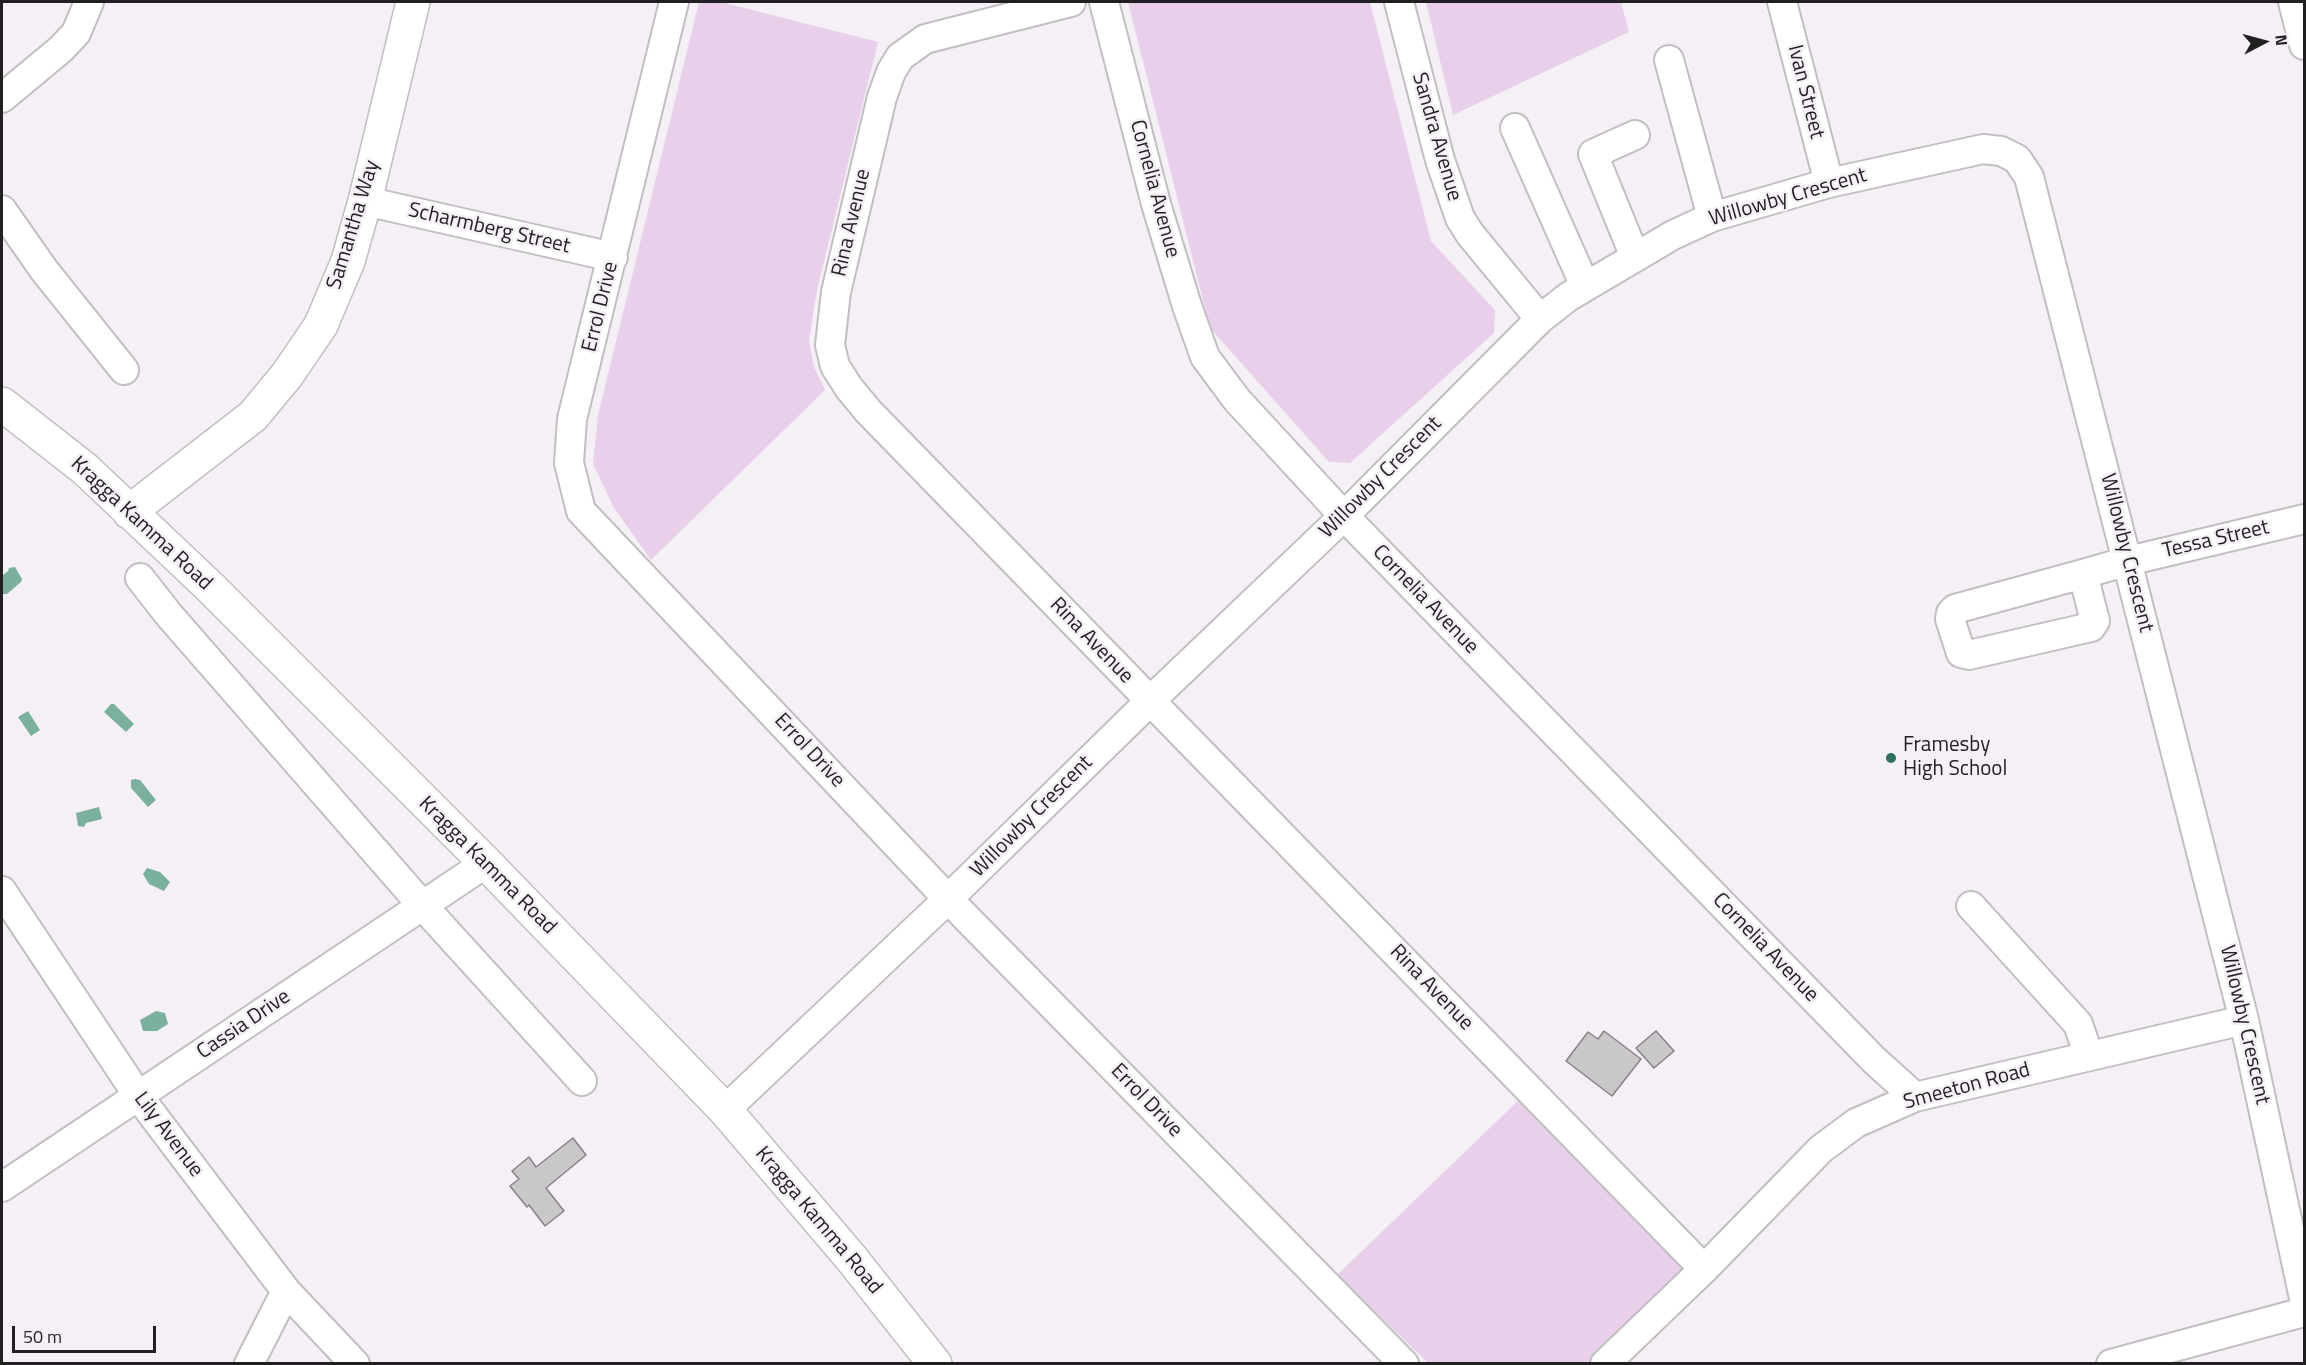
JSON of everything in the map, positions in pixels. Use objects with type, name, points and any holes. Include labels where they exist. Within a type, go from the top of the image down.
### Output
[{"type":"main road","name":"Samantha Way","points":[[129,512],[253,416],[287,375],[321,325],[348,261],[365,201],[413,2]]},
{"type":"main road","name":"Kragga Kamma Road","points":[[2,404],[85,469],[210,587],[486,863],[725,1110],[852,1259],[935,1364]]},
{"type":"street","points":[[2,98],[61,49],[76,33],[89,2]]},
{"type":"street","name":"Errol Drive","points":[[674,2],[573,419],[569,462],[581,511],[948,899],[1404,1364]]},
{"type":"street","name":"Rina Avenue","points":[[1071,2],[925,39],[900,57],[891,72],[882,97],[836,292],[830,345],[835,366],[868,411],[1704,1269]]},
{"type":"street","name":"Cornelia Avenue","points":[[1104,2],[1156,204],[1205,357],[1237,400],[1344,516],[1874,1060],[1915,1097]]},
{"type":"street","name":"Sandra Avenue","points":[[1399,2],[1440,160],[1460,218],[1470,234],[1540,319]]},
{"type":"street","name":"Ivan Street","points":[[1782,2],[1829,183]]},
{"type":"street","points":[[2293,2],[2304,45]]},
{"type":"street","points":[[1670,60],[1712,218]]},
{"type":"street","points":[[1515,128],[1585,286]]},
{"type":"street","points":[[1635,135],[1593,154],[1635,256]]},
{"type":"street","name":"Willowby Crescent","points":[[725,1110],[948,899],[1150,700],[1344,516],[1540,319],[1585,286],[1635,256],[1712,218],[1829,183],[1983,149],[2001,151],[2017,159],[2024,166],[2029,177],[2244,1020],[2304,1299]]},
{"type":"street","name":"Scharmberg Street","points":[[365,201],[613,257]]},
{"type":"street","points":[[2,210],[44,270],[124,370]]},
{"type":"street","name":"Tessa Street","points":[[2083,574],[2095,621],[2091,627],[1969,655],[1961,653],[1950,619],[1955,609],[2128,561],[2304,519]]},
{"type":"street","points":[[140,578],[169,615],[422,905],[582,1081]]},
{"type":"street","name":"Cassia Drive","points":[[2,1187],[486,863]]},
{"type":"street","name":"Lily Avenue","points":[[2,891],[139,1097],[286,1291],[355,1364]]},
{"type":"street","points":[[1971,906],[2078,1024],[2089,1056]]},
{"type":"street","name":"Smeeton Road","points":[[1605,1364],[1704,1269],[1821,1149],[1856,1124],[1915,1097],[2244,1020]]},
{"type":"street","points":[[249,1364],[286,1291]]},
{"type":"street","points":[[2111,1364],[2304,1312]]},
{"type":"shaded area","points":[[699,2],[721,2],[878,42],[817,290],[809,341],[814,367],[825,390],[651,560],[614,508],[593,464],[598,415]]},
{"type":"shaded area","points":[[1128,2],[1370,2],[1431,241],[1495,310],[1494,333],[1350,463],[1329,462],[1210,328]]},
{"type":"shaded area","points":[[1426,2],[1621,2],[1629,32],[1453,115]]},
{"type":"shaded area","points":[[15,567],[22,579],[21,582],[7,594],[2,594],[2,576],[9,568]]},
{"type":"shaded area","points":[[111,704],[114,704],[134,724],[126,732],[104,712]]},
{"type":"shaded area","points":[[28,711],[40,730],[31,736],[18,717]]},
{"type":"shaded area","points":[[131,780],[140,780],[156,800],[148,807],[131,788]]},
{"type":"shaded area","points":[[99,807],[102,819],[86,823],[84,827],[78,826],[76,813]]},
{"type":"shaded area","points":[[147,868],[160,872],[170,882],[164,891],[149,884],[143,874]]},
{"type":"shaded area","points":[[156,1011],[165,1013],[168,1024],[157,1031],[143,1031],[140,1020]]},
{"type":"shaded area","points":[[1525,1094],[1691,1268],[1595,1364],[1428,1363],[1337,1275]]},
{"type":"building","points":[[1604,1031],[1641,1059],[1612,1096],[1566,1061],[1588,1032],[1598,1039]]},
{"type":"building","points":[[1656,1031],[1674,1051],[1654,1068],[1636,1048]]},
{"type":"building","points":[[573,1138],[586,1155],[546,1188],[564,1211],[545,1226],[510,1186],[519,1179],[512,1171],[529,1157],[536,1167]]},
{"type":"place","name":"Framesby High School","points":[[1891,758]]}]
